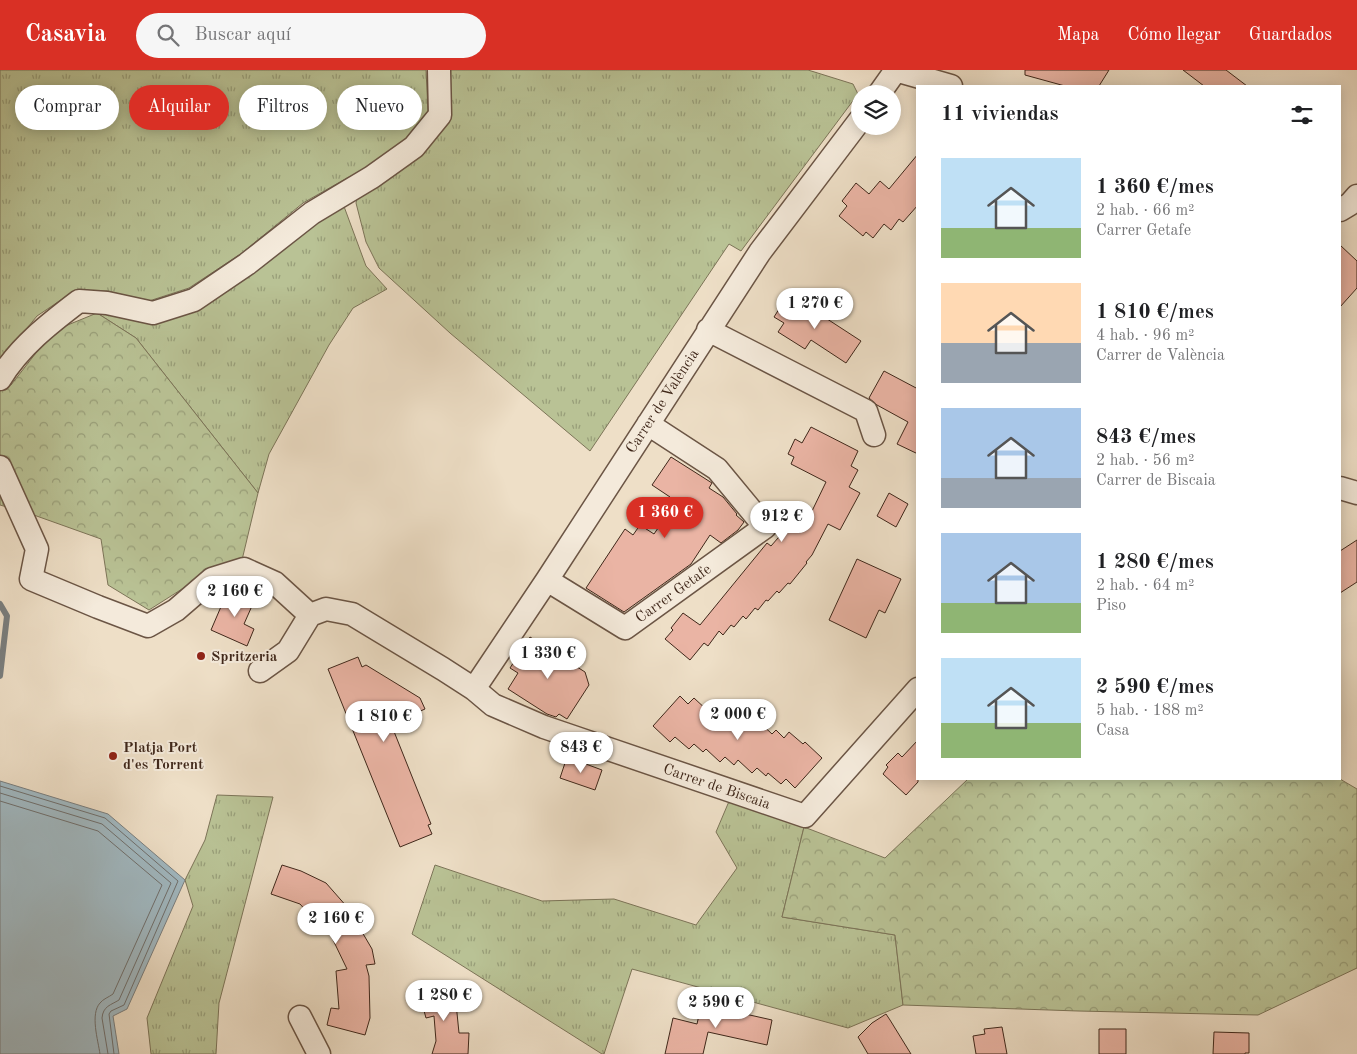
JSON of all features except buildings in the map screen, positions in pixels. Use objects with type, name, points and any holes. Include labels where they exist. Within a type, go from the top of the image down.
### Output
[{"type":"street","points":[[0,378],[9,363],[51,322],[79,301],[107,303],[152,313],[194,300],[247,264],[312,213],[372,177],[414,147],[440,115],[439,70]]},
{"type":"street","points":[[885,85],[896,70],[948,85]]},
{"type":"street","name":"Carrer de València","points":[[474,689],[760,252],[851,132]]},
{"type":"street","points":[[708,330],[866,411],[874,435]]},
{"type":"street","name":"Carrer Getafe","points":[[547,580],[625,628],[765,526],[717,469],[648,424]]},
{"type":"street","points":[[0,466],[37,550],[31,579],[148,626],[176,610],[212,579],[244,569],[275,583],[310,615]]},
{"type":"street","points":[[1341,488],[1357,494]]},
{"type":"street","points":[[260,671],[288,651],[310,615],[326,609],[352,614],[474,689]]},
{"type":"street","name":"Carrer de Biscaia","points":[[474,689],[493,705],[544,727],[805,816],[916,691]]},
{"type":"street","points":[[300,1018],[318,1054]]},
{"type":"green space","points":[[0,70],[426,70],[428,111],[422,120],[422,85],[337,85],[337,130],[415,130],[408,140],[369,168],[303,203],[242,253],[189,288],[149,301],[107,291],[73,292],[37,316],[0,361]]},
{"type":"green space","points":[[444,70],[808,70],[854,85],[851,85],[851,103],[741,251],[729,244],[590,451],[450,333],[379,268],[366,242],[356,203],[358,194],[430,138]]},
{"type":"green space","points":[[342,201],[366,266],[387,289],[353,308],[329,345],[269,454],[258,493],[136,338],[97,313],[161,321]]},
{"type":"green space","points":[[97,313],[136,338],[258,493],[242,560],[204,575],[149,610],[108,585],[101,539],[0,505],[0,382],[11,385],[53,331]]},
{"type":"green space","points":[[967,780],[1341,780],[1357,789],[1357,968],[1258,1015],[903,1005],[895,935],[782,917],[804,827],[885,858]]},
{"type":"green space","points":[[217,795],[273,797],[219,1003],[216,1054],[151,1054],[147,1018],[193,906],[185,880],[205,840]]},
{"type":"green space","points":[[730,799],[804,827],[782,917],[895,935],[903,1005],[848,1028],[632,969],[604,1054],[602,1054],[412,934],[435,865],[542,901],[614,899],[696,925],[737,868],[716,832]]},
{"type":"water","points":[[0,781],[108,814],[185,880],[127,1009],[113,1016],[119,1054],[0,1054]]},
{"type":"waterway","points":[[0,604],[7,616],[0,676]]},
{"type":"place","name":"Spritzeria","points":[[201,656]]},
{"type":"place","name":"Platja Port d'es Torrent","points":[[113,756]]}]
